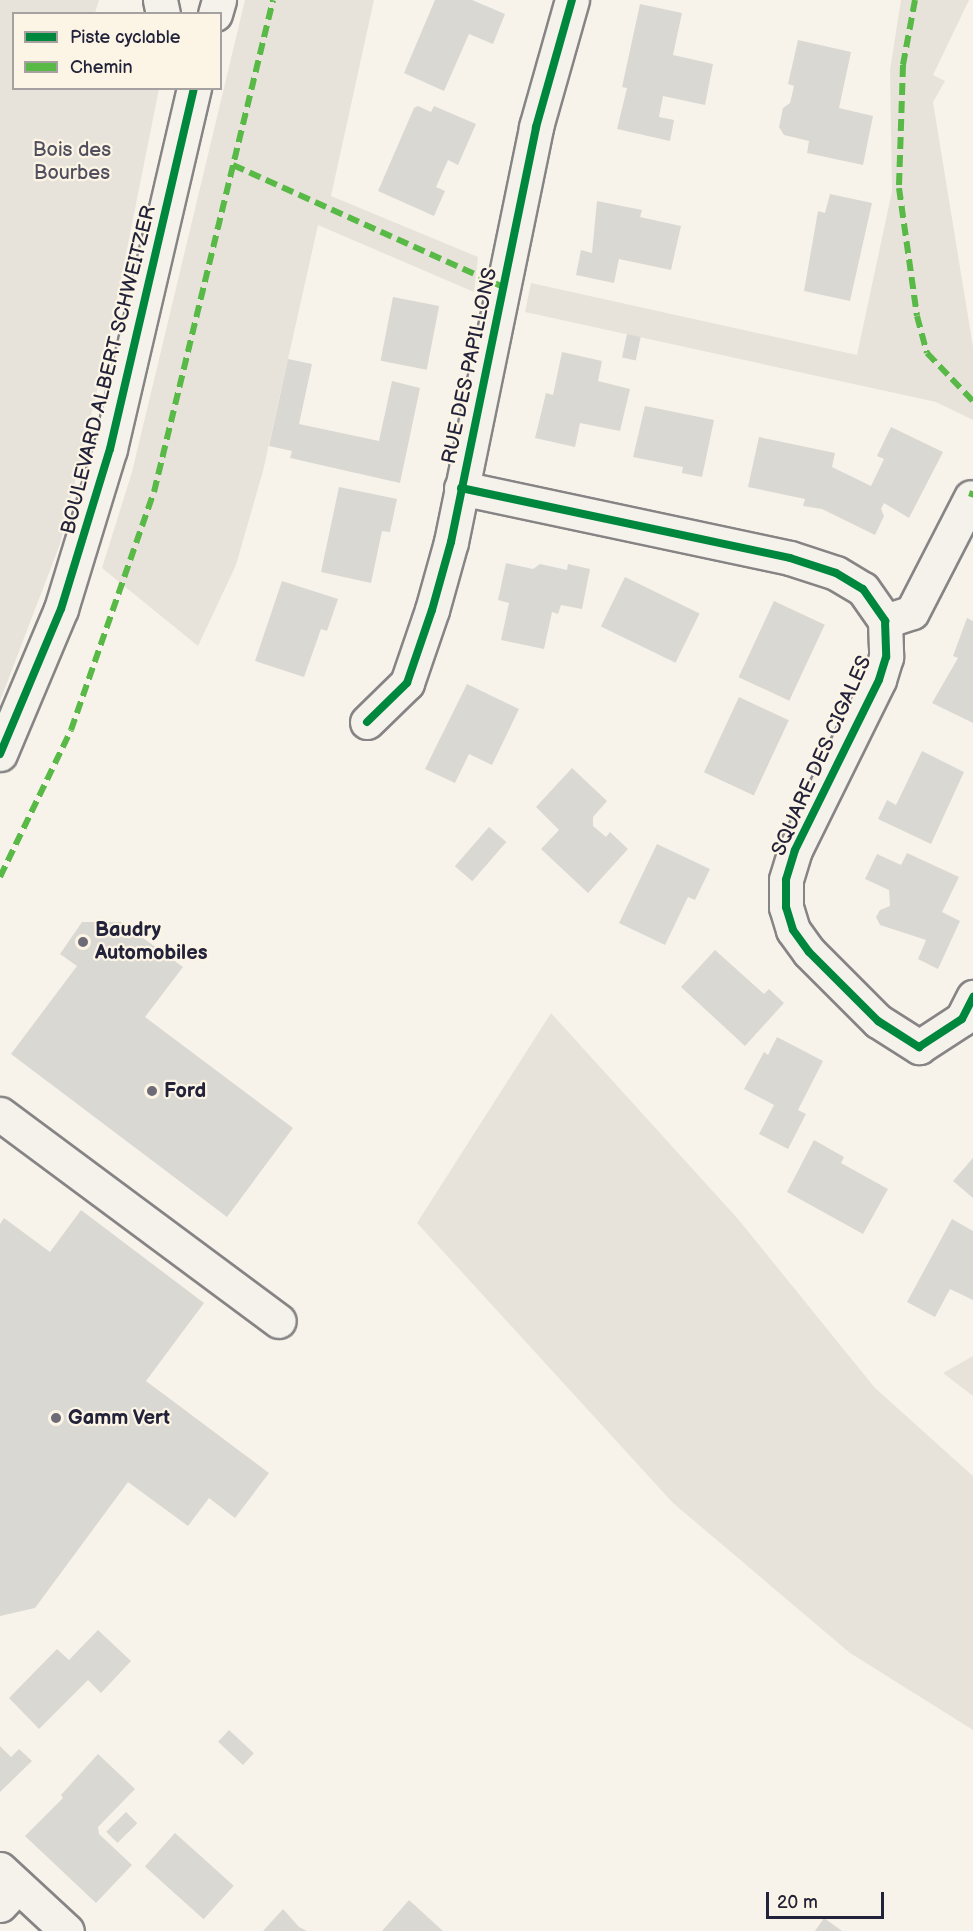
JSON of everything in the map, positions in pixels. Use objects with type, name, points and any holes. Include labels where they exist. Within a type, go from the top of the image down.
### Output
[{"type":"street","name":"RUE DES PAPILLONS","points":[[367,722],[407,683],[438,588],[536,127],[572,0]]},
{"type":"street","name":"BOULEVARD ALBERT SCHWEITZER","points":[[0,754],[61,609],[110,449],[188,98]]},
{"type":"street","points":[[461,488],[790,558],[836,573],[863,589],[885,621],[912,612],[971,497]]},
{"type":"street","name":"SQUARE DES CIGALES","points":[[885,621],[886,657],[879,680],[795,850],[786,880],[786,907],[793,930],[809,952],[878,1021],[919,1047],[962,1019],[973,997]]},
{"type":"street","points":[[0,1114],[279,1321]]},
{"type":"street","points":[[6,1887],[67,1931]]},
{"type":"green space","name":"Bois des Bourbes","points":[[0,0],[99,0],[95,12],[12,12],[12,90],[159,90],[107,349],[60,544],[0,701]]},
{"type":"green space","points":[[245,0],[374,0],[331,196],[478,257],[474,292],[318,225],[263,471],[236,565],[198,646],[102,568],[132,472]]},
{"type":"green space","points":[[901,0],[969,0],[933,75],[945,81],[933,102],[973,347],[973,420],[936,402],[525,312],[531,283],[857,355],[892,191],[890,70]]},
{"type":"green space","points":[[551,1013],[738,1219],[875,1388],[973,1476],[973,1730],[850,1653],[673,1503],[417,1223]]},
{"type":"green space","points":[[973,1356],[973,1396],[943,1373]]},
{"type":"building","points":[[435,0],[472,0],[505,14],[493,44],[469,34],[444,91],[404,73]]},
{"type":"building","points":[[640,4],[682,13],[673,55],[713,64],[705,105],[663,96],[659,117],[674,120],[670,141],[617,129],[627,88],[622,87]]},
{"type":"building","points":[[798,40],[851,52],[839,108],[873,116],[863,165],[807,153],[809,141],[784,135],[779,127],[783,108],[790,103],[794,86],[788,84]]},
{"type":"building","points":[[418,106],[431,112],[434,106],[476,124],[458,165],[448,160],[436,187],[445,191],[434,216],[378,191],[414,108]]},
{"type":"building","points":[[830,194],[872,203],[850,301],[804,291],[818,211],[825,213]]},
{"type":"building","points":[[597,201],[642,210],[640,217],[681,226],[671,270],[619,259],[614,283],[576,275],[581,250],[592,253]]},
{"type":"building","points":[[393,297],[439,306],[427,370],[381,361]]},
{"type":"building","points":[[627,334],[641,337],[636,360],[622,357]]},
{"type":"building","points":[[562,352],[602,361],[598,381],[630,389],[620,431],[580,423],[575,447],[535,438],[546,393],[553,395]]},
{"type":"building","points":[[288,359],[312,364],[299,424],[379,441],[392,381],[420,388],[400,483],[290,458],[292,451],[269,446]]},
{"type":"building","points":[[645,406],[714,420],[702,477],[682,473],[683,467],[633,457]]},
{"type":"building","points":[[891,427],[943,452],[909,518],[884,503],[881,509],[884,516],[875,535],[822,509],[803,506],[805,499],[748,487],[759,437],[835,453],[832,467],[871,486],[884,459],[877,456]]},
{"type":"building","points":[[339,487],[397,499],[390,532],[382,531],[371,583],[321,572]]},
{"type":"building","points":[[506,563],[533,569],[540,564],[567,570],[568,564],[590,569],[582,609],[561,605],[558,614],[552,612],[544,649],[501,640],[509,603],[498,600]]},
{"type":"building","points":[[625,577],[700,613],[675,663],[601,626]]},
{"type":"building","points":[[282,581],[338,599],[327,631],[321,629],[304,677],[255,661]]},
{"type":"building","points":[[774,601],[825,625],[789,701],[739,677]]},
{"type":"building","points":[[967,618],[973,621],[973,723],[932,703],[958,658],[953,656]]},
{"type":"building","points":[[467,684],[519,709],[492,765],[469,754],[455,783],[425,769]]},
{"type":"building","points":[[739,697],[789,720],[754,795],[704,772]]},
{"type":"building","points":[[922,751],[964,772],[931,844],[878,819],[887,800],[896,805]]},
{"type":"building","points":[[572,768],[607,801],[593,817],[593,826],[606,837],[610,832],[628,849],[588,893],[541,849],[559,830],[536,807]]},
{"type":"building","points":[[489,827],[506,842],[472,881],[455,866]]},
{"type":"building","points":[[657,844],[710,869],[695,900],[688,897],[665,945],[619,923]]},
{"type":"building","points":[[907,853],[959,877],[942,912],[960,921],[938,969],[918,959],[926,940],[880,925],[876,917],[880,910],[890,906],[889,890],[865,879],[877,854],[901,865]]},
{"type":"building","name":"Ford","points":[[82,922],[121,922],[183,967],[145,1017],[293,1128],[227,1217],[11,1054],[77,966],[60,954]]},
{"type":"building","points":[[715,950],[764,994],[769,989],[784,1003],[745,1046],[681,987]]},
{"type":"building","points":[[777,1037],[823,1061],[798,1110],[806,1114],[788,1149],[759,1134],[774,1105],[744,1089],[764,1052],[768,1055]]},
{"type":"building","points":[[814,1140],[844,1157],[841,1163],[888,1189],[863,1234],[787,1192]]},
{"type":"building","points":[[973,1158],[973,1198],[953,1181]]},
{"type":"building","points":[[81,1210],[204,1303],[146,1381],[269,1473],[235,1518],[209,1498],[188,1526],[128,1482],[35,1608],[0,1616],[0,1224],[4,1218],[50,1252]]},
{"type":"building","points":[[952,1219],[973,1231],[973,1300],[950,1289],[935,1317],[907,1302]]},
{"type":"building","points":[[98,1630],[131,1661],[101,1693],[88,1680],[39,1729],[9,1698],[57,1649],[69,1660]]},
{"type":"building","points":[[229,1730],[254,1753],[243,1765],[218,1742]]},
{"type":"building","points":[[0,1746],[11,1757],[19,1749],[32,1761],[0,1792]]},
{"type":"building","points":[[98,1754],[135,1789],[98,1827],[99,1834],[132,1865],[96,1903],[25,1836],[63,1798],[61,1795]]},
{"type":"building","points":[[126,1812],[137,1823],[118,1843],[106,1832]]},
{"type":"building","points":[[175,1833],[234,1886],[204,1919],[145,1866]]},
{"type":"building","points":[[409,1900],[443,1931],[382,1931]]},
{"type":"building","points":[[283,1909],[299,1927],[307,1931],[263,1931]]},
{"type":"building","points":[[824,1918],[842,1931],[815,1931]]},
{"type":"marked path","points":[[0,877],[71,730],[154,492],[273,0]]},
{"type":"marked path","points":[[915,0],[903,65],[899,188],[917,316],[927,353],[973,401]]},
{"type":"marked path","points":[[233,165],[503,287]]},
{"type":"marked path","points":[[971,497],[973,491]]},
{"type":"cycle path","points":[[367,722],[407,683],[432,610],[451,542],[536,127],[572,0]]},
{"type":"cycle path","points":[[0,754],[61,609],[110,449],[194,90]]},
{"type":"cycle path","points":[[461,488],[790,558],[836,573],[863,589],[885,621],[886,657],[879,680],[795,850],[786,880],[786,907],[793,930],[809,952],[878,1021],[919,1047],[962,1019],[973,997]]},
{"type":"place","name":"Baudry Automobiles","points":[[83,942]]},
{"type":"place","name":"Ford","points":[[152,1091]]},
{"type":"place","name":"Gamm Vert","points":[[56,1418]]}]
